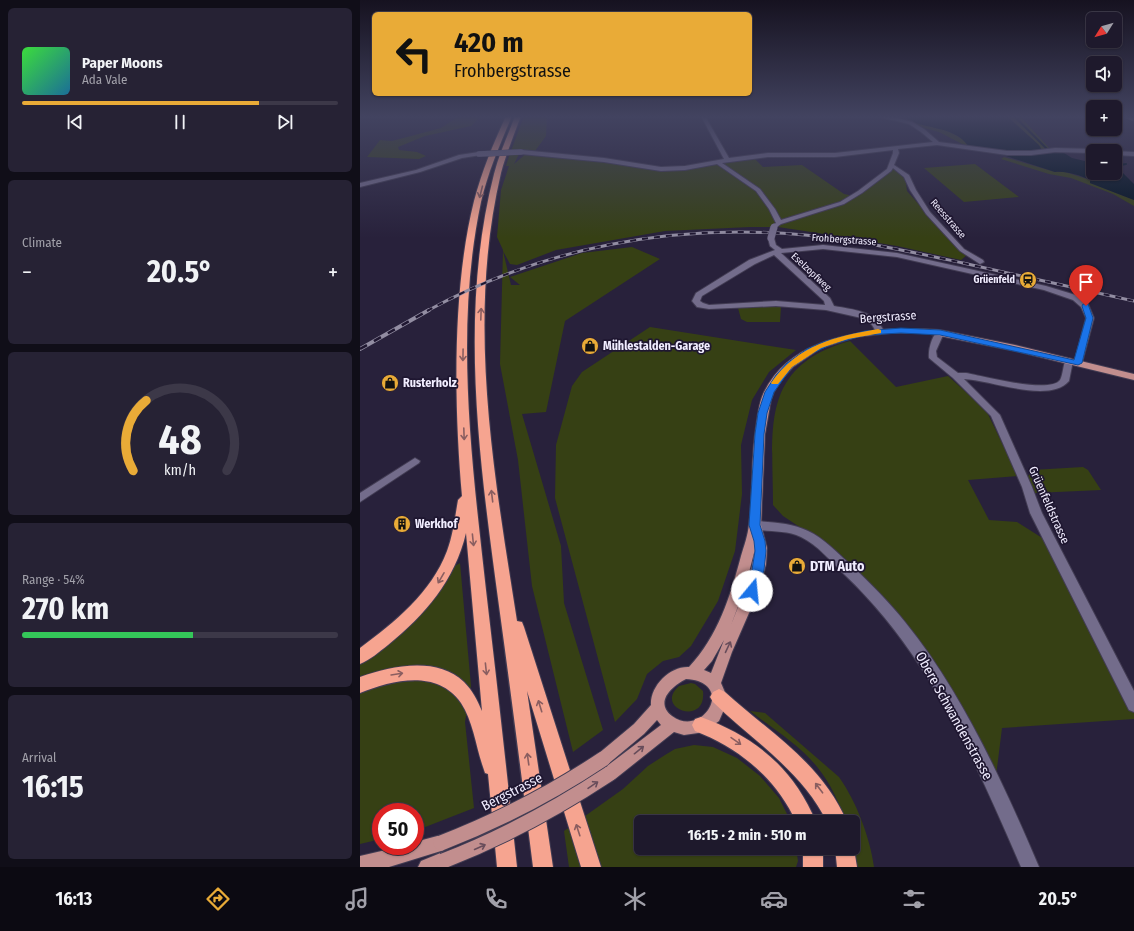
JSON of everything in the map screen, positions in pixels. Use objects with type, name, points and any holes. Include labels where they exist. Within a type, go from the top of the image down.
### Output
[{"type":"highway","points":[[492,156],[476,212],[467,272],[463,358],[468,487],[507,867]]},
{"type":"highway","points":[[503,156],[492,200],[484,258],[481,353],[485,425],[504,590],[543,867]]},
{"type":"highway","points":[[360,657],[404,623],[420,607],[437,585],[447,567],[454,549],[468,487]]},
{"type":"highway","points":[[504,590],[591,867]]},
{"type":"highway","points":[[360,685],[387,676],[413,673],[437,676],[459,688],[467,697],[474,712],[499,788]]},
{"type":"highway","points":[[717,690],[741,718],[805,772],[823,794],[834,815]]},
{"type":"highway","points":[[701,725],[728,735],[763,763],[785,786],[799,806],[803,815]]},
{"type":"highway","points":[[813,855],[813,867]]},
{"type":"highway","points":[[846,855],[847,867]]},
{"type":"main road","name":"Bergstrasse","points":[[693,673],[707,657],[729,614],[739,588],[755,525],[760,434],[763,413],[769,392],[779,377],[790,365],[814,349],[847,337],[880,331],[901,330],[940,333],[1134,376]]},
{"type":"main road","name":"Bergstrasse","points":[[701,725],[713,716],[719,704],[717,690],[725,653],[748,602],[758,570],[761,551],[760,541],[755,525]]},
{"type":"main road","points":[[701,725],[686,728],[672,725],[666,721],[658,708],[658,701],[663,686],[676,675],[693,673],[701,674],[717,690]]},
{"type":"main road","name":"Bergstrasse","points":[[360,865],[384,860],[441,843],[492,824],[530,804],[569,782],[603,759],[639,729],[658,708]]},
{"type":"main road","points":[[427,867],[472,851],[519,829],[566,802],[609,774],[672,725]]},
{"type":"street","points":[[360,185],[418,171],[460,156]]},
{"type":"street","points":[[567,156],[604,160],[661,169],[685,168],[726,160],[756,156]]},
{"type":"street","points":[[719,162],[758,190],[772,208],[777,225],[842,203],[890,170],[893,166],[895,156]]},
{"type":"street","name":"Reesstrasse","points":[[893,166],[907,176],[913,190],[928,213],[962,250],[980,262]]},
{"type":"street","name":"Eselzopfweg","points":[[777,225],[771,238],[773,246],[827,300],[831,308]]},
{"type":"street","name":"Frohbergstrasse","points":[[880,331],[876,322],[859,313],[831,308],[774,303],[709,307],[697,303],[696,298],[738,270],[765,256],[778,252],[823,247],[898,255],[1046,288],[1067,294],[1083,303],[1087,309],[1090,318],[1073,362],[1064,381],[1060,385],[1054,388],[1037,389],[966,376],[956,376]]},
{"type":"street","name":"Grüenfeldstrasse","points":[[940,333],[932,351],[933,358],[956,376],[995,415],[1027,487],[1036,513],[1134,705]]},
{"type":"street","points":[[360,498],[415,461]]},
{"type":"street","name":"Obere Schwandenstrasse","points":[[755,525],[794,530],[807,535],[849,570],[884,606],[917,648],[940,684],[976,750],[1030,867]]},
{"type":"green space","points":[[367,156],[425,156],[419,159]]},
{"type":"green space","points":[[509,156],[518,156],[514,164],[523,156],[563,156],[661,169],[685,168],[753,157],[763,167],[802,165],[844,194],[854,196],[893,168],[905,176],[907,191],[957,248],[967,255],[961,260],[897,246],[778,227],[665,231],[556,250],[517,265],[510,264],[503,251],[511,285],[520,285],[510,277],[582,253],[632,247],[660,259],[565,321],[546,412],[522,414],[561,546],[564,603],[603,730],[573,752],[532,586],[518,460],[500,364],[503,250],[497,237],[501,190],[509,166],[506,166]]},
{"type":"green space","points":[[1004,157],[1055,172],[1065,172],[1086,180],[1090,180],[1090,183],[1134,200],[1134,206],[1113,194],[1071,178],[1049,174],[1001,159]]},
{"type":"green space","points":[[975,164],[1019,197],[964,202],[924,168]]},
{"type":"green space","points":[[781,306],[780,322],[747,322],[741,319],[738,308]]},
{"type":"green space","points":[[650,327],[796,350],[769,372],[752,400],[741,445],[742,494],[735,551],[718,601],[691,646],[679,657],[663,661],[647,674],[637,699],[615,722],[555,498],[556,445],[572,386],[582,372]]},
{"type":"green space","points":[[850,341],[896,387],[948,376],[986,410],[1018,476],[968,480],[989,520],[1017,522],[1047,541],[1134,713],[1134,719],[1002,728],[996,776],[884,598],[839,553],[783,516],[773,505],[773,426],[777,404],[786,384],[800,366],[821,352]]},
{"type":"green space","points":[[1083,467],[1088,470],[1101,490],[1035,493],[1027,478],[1032,470]]},
{"type":"green space","points":[[460,563],[471,686],[465,722],[474,808],[424,827],[424,803],[372,803],[372,841],[360,844],[360,663],[446,581],[455,566]]},
{"type":"green space","points":[[691,683],[695,684],[703,691],[702,702],[697,709],[683,711],[676,707],[672,702],[673,694],[679,686]]},
{"type":"green space","points":[[750,711],[765,713],[839,777],[851,797],[859,815],[843,815],[834,794],[818,768],[803,752]]},
{"type":"green space","points":[[694,745],[713,747],[737,758],[760,776],[779,798],[788,815],[634,815],[634,855],[797,855],[798,861],[796,867],[569,867],[564,831],[623,789],[648,766],[675,749]]},
{"type":"green space","points":[[860,818],[866,832],[874,867],[857,867],[855,855],[860,855]]},
{"type":"water","points":[[1008,156],[1070,156],[1086,161],[1086,178],[1064,172],[1055,172]]},
{"type":"water","points":[[1122,172],[1134,184],[1134,200],[1090,183],[1090,180],[1122,180]]},
{"type":"waterway","points":[[1122,165],[1126,164]]},
{"type":"railway","points":[[429,310],[471,289],[517,270],[610,244],[658,237],[707,233],[756,232],[805,235],[884,247],[1134,301]]},
{"type":"railway","points":[[360,349],[429,310]]},
{"type":"slow traffic","points":[[775,383],[790,365],[818,346],[847,337],[878,331]]},
{"type":"place","name":"Grüenfeld","points":[[1028,280]]},
{"type":"place","name":"Mühlestalden-Garage","points":[[590,346]]},
{"type":"place","name":"Rusterholz","points":[[390,383]]},
{"type":"place","name":"Werkhof","points":[[402,524]]},
{"type":"place","name":"DTM Auto","points":[[797,566]]},
{"type":"route","points":[[752,591],[758,570],[761,551],[760,541],[755,525],[760,434],[763,413],[769,392],[779,377],[790,365],[818,346],[829,342],[865,333],[901,330],[925,331],[968,338],[1078,363],[1079,354],[1090,318],[1086,306]]}]
